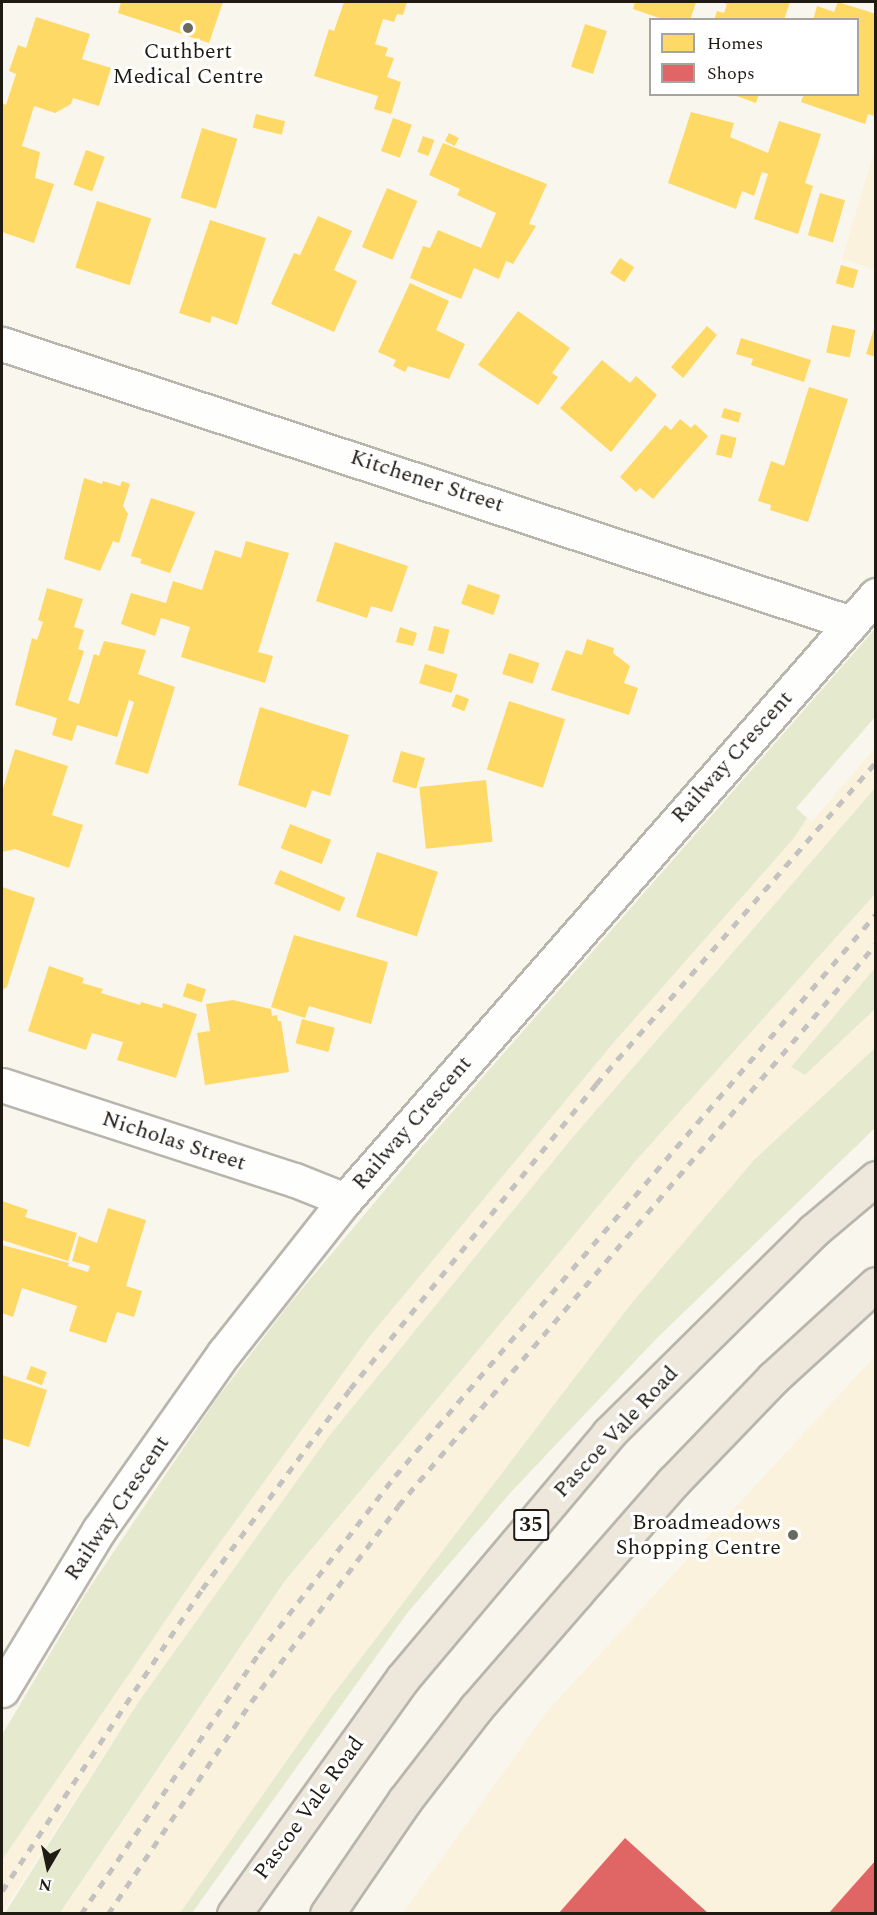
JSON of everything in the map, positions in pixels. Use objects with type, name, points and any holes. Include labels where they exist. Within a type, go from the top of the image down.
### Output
[{"type":"main road","name":"Pascoe Vale Road","points":[[234,1914],[403,1678],[609,1433],[813,1231],[876,1178]]},
{"type":"main road","points":[[327,1914],[405,1800],[476,1708],[591,1576],[673,1482],[773,1378],[876,1284]]},
{"type":"street","name":"Kitchener Street","points":[[2,344],[851,623]]},
{"type":"street","name":"Railway Crescent","points":[[2,1690],[99,1530],[224,1353],[345,1200],[876,595]]},
{"type":"street","name":"Nicholas Street","points":[[2,1085],[295,1180],[345,1200]]},
{"type":"shaded area","points":[[875,148],[875,270],[842,259]]},
{"type":"shaded area","points":[[875,748],[875,788],[572,1138],[329,1436],[139,1701],[2,1913],[2,1860],[198,1573],[369,1337],[615,1041],[807,818],[812,821]]},
{"type":"shaded area","points":[[875,894],[875,968],[792,1067],[805,1075],[875,1009],[875,1048],[630,1305],[332,1696],[180,1913],[60,1914],[285,1582],[640,1156]]},
{"type":"shaded area","name":"Broadmeadows Shopping Centre","points":[[875,1356],[875,1913],[402,1914],[548,1710]]},
{"type":"green space","points":[[875,629],[875,717],[796,808],[807,818],[794,838],[615,1041],[369,1337],[198,1573],[2,1860],[2,1735],[84,1596],[215,1401],[286,1308],[412,1158]]},
{"type":"green space","points":[[875,788],[875,894],[640,1156],[285,1581],[60,1913],[5,1913],[139,1701],[329,1436],[572,1138]]},
{"type":"green space","points":[[875,968],[875,1009],[805,1075],[791,1067]]},
{"type":"green space","points":[[875,1048],[875,1128],[657,1338],[511,1492],[408,1612],[192,1913],[180,1913],[332,1696],[630,1305],[754,1160]]},
{"type":"building: Homes","name":"Cuthbert Medical Centre","points":[[121,2],[223,2],[209,43],[118,13]]},
{"type":"building: Homes","points":[[344,2],[407,2],[403,15],[397,14],[394,22],[383,19],[375,44],[388,48],[385,56],[394,58],[387,77],[401,82],[391,114],[374,109],[378,96],[314,76],[329,29],[334,31]]},
{"type":"building: Homes","points":[[635,2],[696,2],[691,18],[659,18],[633,9]]},
{"type":"building: Homes","points":[[720,2],[790,2],[785,18],[715,18],[717,11],[724,13],[727,4]]},
{"type":"building: Homes","points":[[838,2],[876,14],[876,110],[874,116],[868,114],[865,124],[801,102],[803,96],[859,96],[859,18],[814,18],[817,6],[834,12]]},
{"type":"building: Homes","points":[[36,17],[90,34],[82,59],[111,68],[99,106],[73,98],[71,104],[55,113],[34,106],[22,146],[40,152],[35,178],[54,184],[34,243],[2,232],[2,103],[6,105],[16,74],[9,71],[18,45],[26,48]]},
{"type":"building: Homes","points":[[585,24],[607,31],[593,74],[571,67]]},
{"type":"building: Homes","points":[[737,96],[758,96],[756,103]]},
{"type":"building: Homes","points":[[691,112],[734,123],[730,137],[768,153],[779,121],[821,134],[805,183],[813,186],[798,234],[754,219],[768,174],[762,172],[754,196],[742,191],[736,209],[668,183]]},
{"type":"building: Homes","points":[[256,114],[285,121],[282,135],[253,128]]},
{"type":"building: Homes","points":[[393,118],[412,125],[400,158],[381,151]]},
{"type":"building: Homes","points":[[202,128],[237,139],[216,209],[181,198]]},
{"type":"building: Homes","points":[[449,133],[459,138],[455,146],[445,141]]},
{"type":"building: Homes","points":[[423,136],[434,140],[428,156],[417,152]]},
{"type":"building: Homes","points":[[443,143],[547,184],[529,224],[536,226],[513,264],[506,261],[499,279],[474,268],[461,299],[410,278],[423,246],[430,248],[438,230],[481,248],[496,213],[457,195],[460,189],[429,175]]},
{"type":"building: Homes","points":[[86,150],[105,157],[92,192],[73,185]]},
{"type":"building: Homes","points":[[387,188],[417,201],[392,260],[362,247]]},
{"type":"building: Homes","points":[[820,193],[845,200],[833,242],[808,235]]},
{"type":"building: Homes","points":[[97,201],[151,219],[130,285],[75,268]]},
{"type":"building: Homes","points":[[318,216],[352,231],[334,270],[357,281],[334,332],[271,304],[294,253],[300,255]]},
{"type":"building: Homes","points":[[210,220],[266,238],[237,325],[212,316],[210,323],[179,313]]},
{"type":"building: Homes","points":[[620,258],[634,267],[624,282],[610,273]]},
{"type":"building: Homes","points":[[841,265],[858,270],[853,288],[836,283]]},
{"type":"building: Homes","points":[[410,283],[449,301],[436,330],[465,344],[449,379],[408,366],[405,372],[393,366],[396,360],[378,352]]},
{"type":"building: Homes","points":[[518,311],[570,348],[552,373],[558,377],[538,405],[478,365]]},
{"type":"building: Homes","points":[[832,325],[855,330],[850,357],[826,352]]},
{"type":"building: Homes","points":[[876,325],[876,357],[866,354]]},
{"type":"building: Homes","points":[[707,326],[717,335],[683,378],[671,367]]},
{"type":"building: Homes","points":[[741,338],[811,360],[804,382],[751,365],[753,359],[736,354]]},
{"type":"building: Homes","points":[[602,360],[630,383],[636,376],[657,395],[611,452],[560,408]]},
{"type":"building: Homes","points":[[809,387],[848,399],[808,522],[770,510],[771,505],[758,501],[771,461],[784,466]]},
{"type":"building: Homes","points":[[724,408],[741,413],[739,423],[721,418]]},
{"type":"building: Homes","points":[[680,419],[691,428],[695,424],[708,436],[653,499],[640,488],[636,492],[620,477],[665,425],[671,430]]},
{"type":"building: Homes","points":[[721,434],[737,438],[731,458],[716,454]]},
{"type":"building: Homes","points":[[84,478],[102,484],[103,481],[120,486],[122,481],[130,484],[123,506],[128,514],[119,543],[113,541],[100,571],[64,559]]},
{"type":"building: Homes","points":[[151,498],[195,512],[170,573],[140,563],[142,559],[131,556]]},
{"type":"building: Homes","points":[[246,541],[289,553],[258,652],[273,656],[265,683],[181,657],[190,627],[161,618],[155,636],[121,624],[131,593],[166,603],[173,581],[202,590],[215,550],[241,558]]},
{"type":"building: Homes","points":[[335,542],[408,566],[392,612],[371,606],[367,618],[316,601]]},
{"type":"building: Homes","points":[[468,584],[500,595],[493,615],[461,604]]},
{"type":"building: Homes","points":[[47,588],[83,599],[74,627],[84,630],[78,649],[84,651],[68,700],[79,704],[94,654],[99,656],[104,641],[146,650],[138,674],[175,687],[148,774],[115,764],[134,702],[129,700],[117,737],[77,725],[72,741],[52,735],[57,718],[15,705],[32,638],[37,640],[43,622],[38,620]]},
{"type":"building: Homes","points":[[434,626],[450,630],[443,654],[428,650]]},
{"type":"building: Homes","points":[[400,627],[417,633],[413,646],[396,642]]},
{"type":"building: Homes","points":[[587,639],[614,648],[613,653],[630,666],[624,683],[638,688],[629,715],[551,690],[566,650],[582,655]]},
{"type":"building: Homes","points":[[509,653],[539,663],[533,684],[502,674]]},
{"type":"building: Homes","points":[[425,664],[458,674],[452,693],[419,683]]},
{"type":"building: Homes","points":[[456,694],[469,699],[464,711],[451,706]]},
{"type":"building: Homes","points":[[509,701],[565,719],[543,788],[487,769]]},
{"type":"building: Homes","points":[[260,707],[349,735],[330,796],[312,790],[306,808],[238,785]]},
{"type":"building: Homes","points":[[15,749],[68,766],[52,815],[83,825],[69,868],[15,849],[2,852],[2,792]]},
{"type":"building: Homes","points":[[401,751],[425,758],[416,789],[392,782]]},
{"type":"building: Homes","points":[[486,780],[492,842],[426,849],[419,787]]},
{"type":"building: Homes","points":[[290,824],[331,840],[322,864],[281,848]]},
{"type":"building: Homes","points":[[377,852],[438,872],[417,936],[356,917]]},
{"type":"building: Homes","points":[[280,870],[345,898],[339,912],[274,884]]},
{"type":"building: Homes","points":[[2,887],[35,898],[7,987],[2,990]]},
{"type":"building: Homes","points":[[294,935],[388,962],[371,1024],[309,1006],[305,1018],[271,1007]]},
{"type":"building: Homes","points":[[49,966],[84,978],[82,983],[103,989],[101,993],[140,1005],[141,1002],[162,1008],[163,1003],[197,1014],[176,1078],[117,1060],[123,1042],[92,1033],[86,1050],[28,1031]]},
{"type":"building: Homes","points":[[187,983],[206,989],[202,1002],[183,996]]},
{"type":"building: Homes","points":[[233,1000],[271,1009],[272,1016],[277,1015],[278,1021],[281,1021],[289,1072],[205,1085],[197,1033],[210,1031],[206,1004]]},
{"type":"building: Homes","points":[[302,1019],[335,1028],[328,1052],[296,1043]]},
{"type":"building: Homes","points":[[2,1201],[28,1210],[25,1217],[77,1233],[68,1261],[2,1240]]},
{"type":"building: Homes","points":[[108,1208],[146,1220],[126,1286],[142,1291],[134,1317],[117,1312],[106,1343],[69,1331],[77,1306],[22,1288],[13,1317],[2,1313],[2,1245],[69,1263],[68,1266],[88,1272],[90,1266],[72,1261],[79,1236],[97,1243]]},
{"type":"building: Homes","points":[[31,1366],[47,1372],[42,1385],[26,1379]]},
{"type":"building: Homes","points":[[2,1375],[47,1390],[29,1447],[2,1438]]},
{"type":"building: Shops","points":[[625,1838],[709,1914],[558,1914]]},
{"type":"building: Shops","points":[[876,1860],[876,1914],[828,1914]]},
{"type":"railway","points":[[2,1891],[202,1589],[350,1389],[596,1084],[876,762]]},
{"type":"railway","points":[[81,1914],[259,1653],[395,1476],[876,914]]},
{"type":"railway","points":[[108,1914],[251,1702],[398,1506],[876,944]]},
{"type":"place","name":"Cuthbert Medical Centre","points":[[188,28]]},
{"type":"place","name":"Broadmeadows Shopping Centre","points":[[793,1535]]}]
